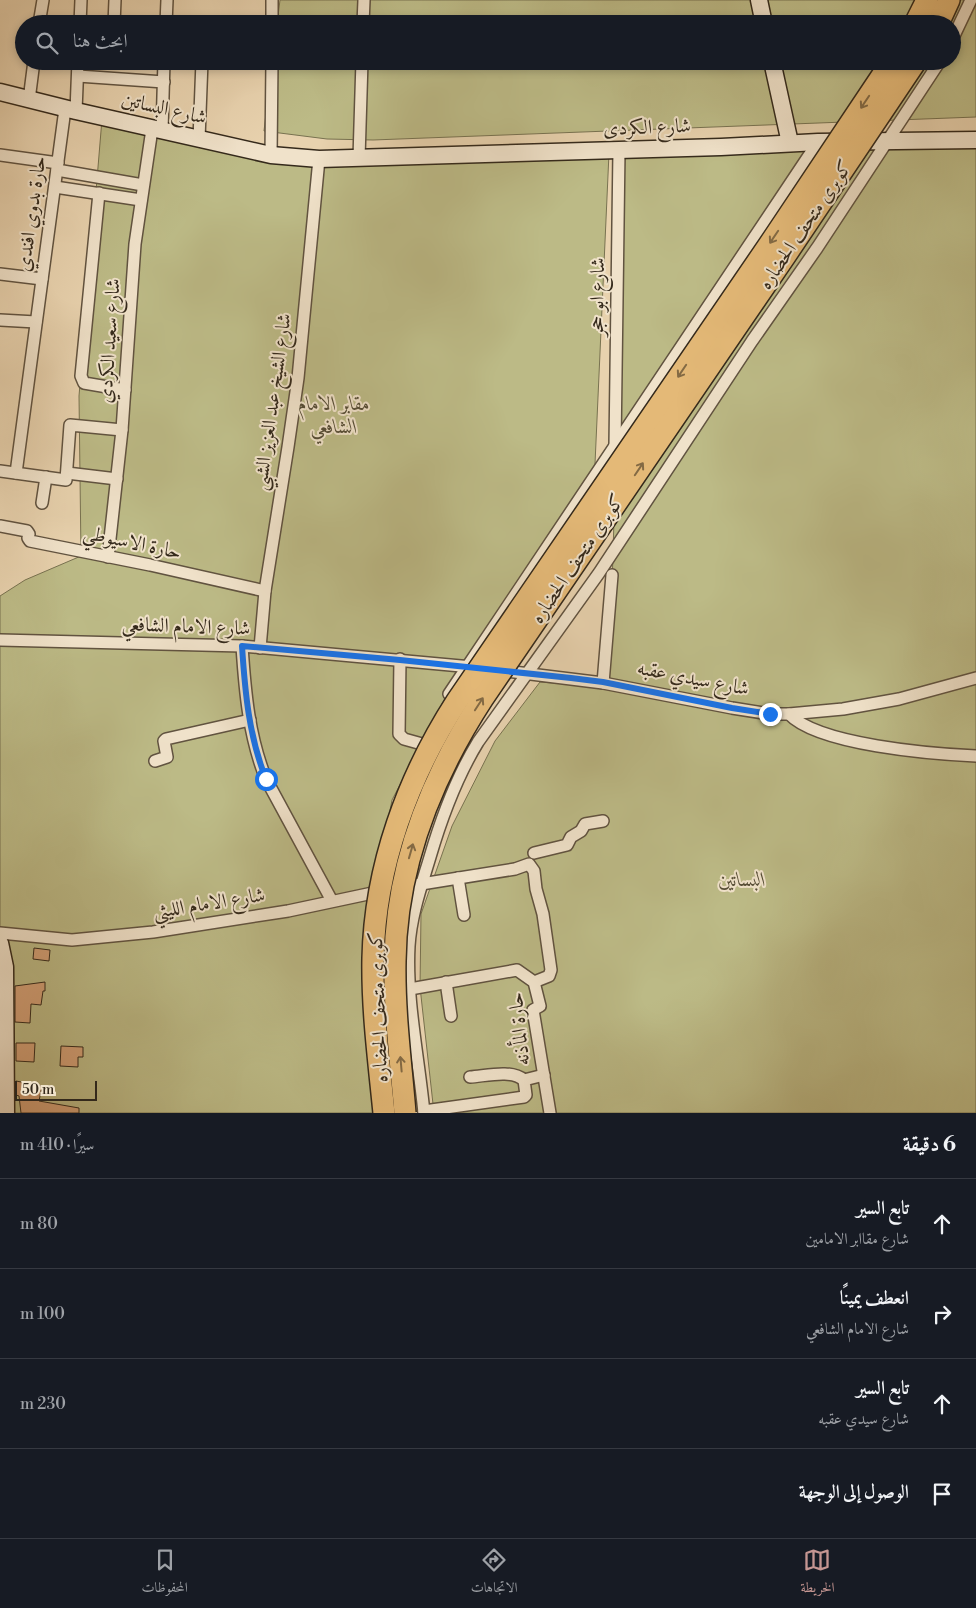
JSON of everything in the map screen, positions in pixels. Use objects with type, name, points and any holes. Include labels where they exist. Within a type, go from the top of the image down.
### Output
[{"type":"highway","points":[[920,15],[927,0]]},
{"type":"highway","points":[[942,15],[949,0]]},
{"type":"highway","name":"كوبرى متحف الحضاره","points":[[384,1113],[374,985],[375,933],[379,900],[389,852],[401,812],[420,766],[457,701],[886,70]]},
{"type":"highway","name":"كوبرى متحف الحضاره","points":[[418,1112],[395,990],[398,917],[403,882],[416,833],[424,809],[444,764],[483,698],[774,273],[910,70]]},
{"type":"street","points":[[40,15],[43,0]]},
{"type":"street","points":[[80,15],[81,0]]},
{"type":"street","points":[[114,15],[115,0]]},
{"type":"street","points":[[166,15],[167,0]]},
{"type":"street","points":[[272,0],[272,15]]},
{"type":"street","points":[[363,15],[364,0]]},
{"type":"street","points":[[759,0],[762,15]]},
{"type":"street","points":[[961,21],[971,0]]},
{"type":"street","points":[[29,100],[33,70]]},
{"type":"street","name":"حارة بدوي افندي","points":[[16,473],[55,186],[78,70]]},
{"type":"street","name":"شارع سعيد الكردي","points":[[108,557],[122,430],[135,244],[143,185],[157,130],[164,70]]},
{"type":"street","points":[[199,139],[202,70]]},
{"type":"street","points":[[271,155],[272,70]]},
{"type":"street","points":[[359,158],[362,70]]},
{"type":"street","points":[[774,70],[790,143]]},
{"type":"street","points":[[524,1080],[526,1095],[524,1097],[418,1112],[409,947],[412,922],[421,884],[446,807],[465,763],[478,742],[599,573],[934,70]]},
{"type":"street","points":[[78,76],[164,82]]},
{"type":"street","name":"شارع البساتين","points":[[0,92],[271,155],[319,159]]},
{"type":"street","name":"شارع الكردى","points":[[319,159],[818,142],[976,140]]},
{"type":"street","points":[[379,1113],[368,988],[369,940],[375,892],[392,823],[422,744],[467,666],[818,142]]},
{"type":"street","name":"شارع ابو حجر","points":[[615,446],[619,150]]},
{"type":"street","points":[[0,155],[143,185]]},
{"type":"street","name":"شارع الشيخ عبد العزيز الشبي","points":[[260,648],[265,591],[298,378],[319,159]]},
{"type":"street","points":[[55,186],[141,200]]},
{"type":"street","points":[[99,193],[81,376],[84,383],[125,390]]},
{"type":"street","points":[[0,274],[42,279]]},
{"type":"street","points":[[0,320],[36,322]]},
{"type":"street","points":[[698,322],[749,346]]},
{"type":"street","points":[[690,333],[749,346]]},
{"type":"street","points":[[0,471],[66,480],[70,425],[122,430]]},
{"type":"street","points":[[67,473],[117,479]]},
{"type":"street","points":[[42,503],[46,477]]},
{"type":"street","name":"حارة الاسيوطي","points":[[0,526],[27,531],[30,541],[265,591]]},
{"type":"street","points":[[603,682],[612,575]]},
{"type":"street","name":"شارع الامام الشافعي","points":[[0,640],[242,646],[400,660]]},
{"type":"street","points":[[242,646],[245,691],[259,761],[266,779],[332,901]]},
{"type":"street","points":[[400,660],[399,734],[404,740],[422,744]]},
{"type":"street","name":"شارع سيدي عقبه","points":[[400,660],[603,682],[751,712],[789,714],[899,699],[976,678]]},
{"type":"street","points":[[789,714],[810,729],[857,742],[920,752],[976,756]]},
{"type":"street","points":[[155,761],[167,757],[164,742],[166,739],[250,720]]},
{"type":"street","name":"شارع الامام الليثي","points":[[0,933],[72,940],[153,932],[288,911],[375,892],[515,869],[532,854],[567,845],[571,837],[582,831],[585,824],[603,821]]},
{"type":"street","points":[[532,854],[536,889],[542,908],[551,970],[549,976],[534,982]]},
{"type":"street","points":[[458,878],[464,915]]},
{"type":"street","points":[[0,943],[5,967],[6,1113]]},
{"type":"street","name":"حارة المأذنه","points":[[410,988],[517,970],[534,982],[540,1006],[533,1010],[550,1113]]},
{"type":"street","points":[[446,982],[451,1016]]},
{"type":"street","points":[[470,1077],[515,1074],[524,1080],[544,1075]]},
{"type":"green space","points":[[280,0],[976,0],[976,117],[373,140],[327,139],[264,131],[271,70],[961,70],[961,15],[278,15]]},
{"type":"green space","name":"مقابر الامام الشافعي","points":[[102,119],[277,158],[609,153],[594,486],[497,631],[467,656],[392,800],[377,878],[377,1113],[13,1113],[0,938],[0,596],[25,580],[81,556],[79,396]]},
{"type":"green space","name":"البساتين","points":[[976,143],[976,1113],[434,1113],[420,987],[421,914],[452,826],[495,741],[540,682],[609,687],[625,151]]},
{"type":"building","points":[[34,948],[50,950],[49,961],[33,959]]},
{"type":"building","points":[[45,982],[45,991],[43,991],[41,1005],[31,1004],[30,1023],[15,1022],[15,986]]},
{"type":"building","points":[[16,1043],[35,1043],[34,1062],[16,1061]]},
{"type":"building","points":[[61,1046],[83,1047],[83,1057],[78,1057],[78,1067],[60,1066]]},
{"type":"building","points":[[16,1081],[42,1086],[39,1101],[79,1108],[79,1113],[21,1113],[19,1096],[16,1095]]},
{"type":"route","points":[[266,779],[254,742],[245,691],[242,646],[467,666],[603,682],[751,712],[770,714]]}]
